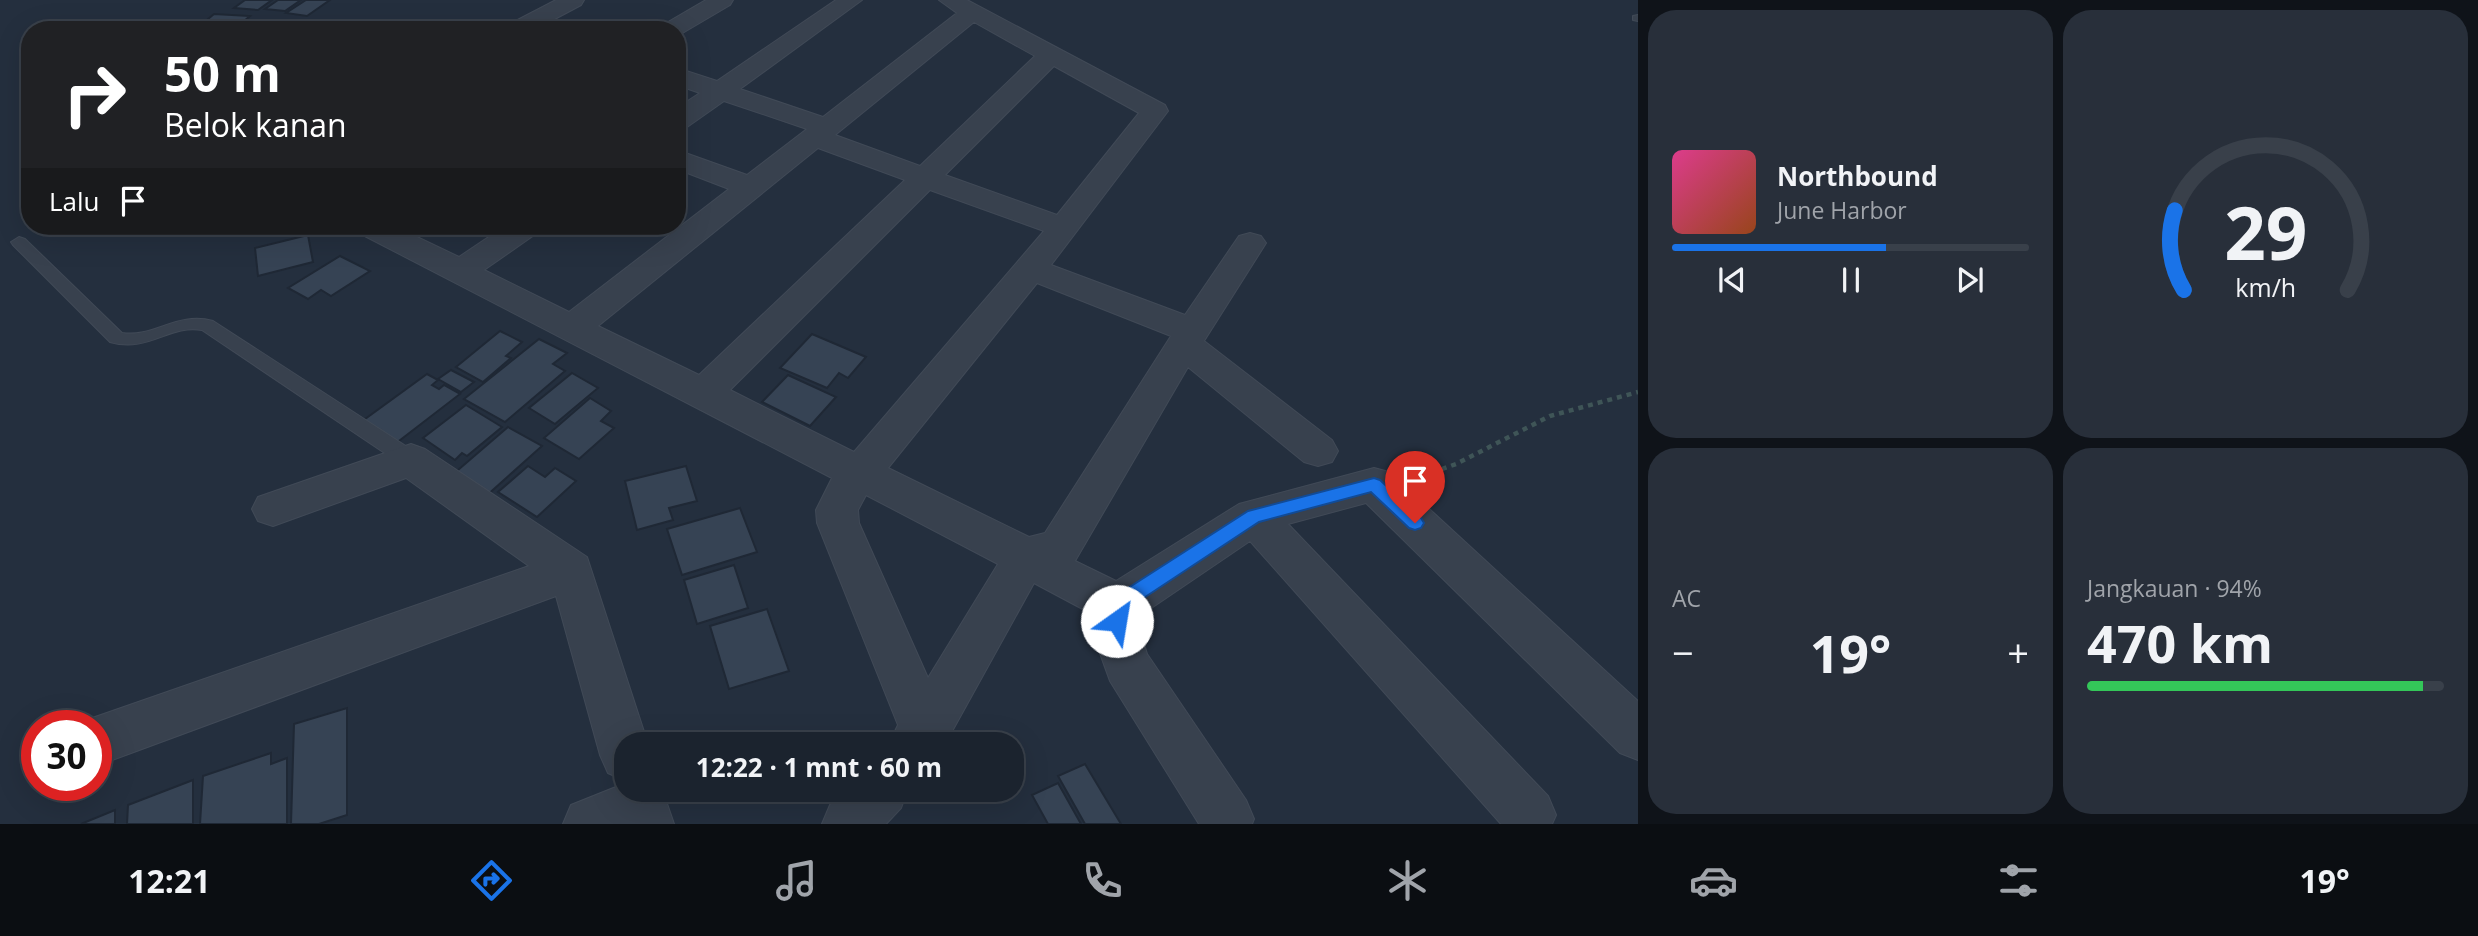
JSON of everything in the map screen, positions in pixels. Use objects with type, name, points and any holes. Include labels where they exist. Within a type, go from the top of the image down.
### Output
[{"type":"street","points":[[533,21],[573,0]]},
{"type":"street","points":[[686,21],[722,0]]},
{"type":"street","points":[[686,115],[851,0]]},
{"type":"street","points":[[572,328],[821,132],[961,6],[1155,111],[1031,269],[842,495],[837,510],[838,523],[918,732]]},
{"type":"street","points":[[703,394],[1051,55]]},
{"type":"street","points":[[686,79],[721,91],[925,177],[1064,228]]},
{"type":"street","points":[[686,162],[751,187]]},
{"type":"street","points":[[388,235],[1118,605]]},
{"type":"street","points":[[460,271],[513,235]]},
{"type":"street","points":[[923,732],[1026,557],[1059,548],[1188,337],[1250,243]]},
{"type":"street","points":[[1031,269],[1188,337],[1318,451]]},
{"type":"street","points":[[273,509],[411,460],[571,571],[620,732]]},
{"type":"street","points":[[1118,605],[1254,516],[1374,484],[1638,735]]},
{"type":"street","points":[[1254,516],[1529,815]]},
{"type":"street","points":[[112,735],[571,571]]},
{"type":"street","points":[[1118,605],[1117,634],[1127,665],[1227,819]]},
{"type":"street","points":[[590,824],[624,802]]},
{"type":"street","points":[[849,824],[870,802]]},
{"type":"lane","points":[[19,242],[116,338],[123,341],[134,340],[187,322],[207,325],[411,460]]},
{"type":"path","points":[[1374,484],[1446,470],[1549,416],[1590,402],[1638,391]]},
{"type":"building","points":[[245,0],[272,0],[258,10],[234,8]]},
{"type":"building","points":[[278,0],[301,0],[285,11],[265,9]]},
{"type":"building","points":[[306,0],[330,0],[307,16],[286,13]]},
{"type":"building","points":[[214,14],[250,16],[244,21],[206,21]]},
{"type":"building","points":[[308,235],[313,262],[258,276],[255,248]]},
{"type":"building","points":[[340,256],[370,271],[331,296],[321,290],[308,299],[288,288]]},
{"type":"building","points":[[500,331],[522,342],[506,356],[511,358],[483,382],[456,367]]},
{"type":"building","points":[[812,334],[866,357],[848,378],[839,373],[827,388],[780,368]]},
{"type":"building","points":[[539,339],[567,353],[553,364],[565,371],[505,422],[464,399]]},
{"type":"building","points":[[451,370],[474,382],[461,392],[438,379]]},
{"type":"building","points":[[572,373],[598,388],[555,424],[529,408]]},
{"type":"building","points":[[427,374],[438,380],[432,385],[439,389],[444,385],[460,394],[395,444],[361,422]]},
{"type":"building","points":[[788,375],[836,397],[810,426],[762,402]]},
{"type":"building","points":[[590,398],[611,411],[601,421],[614,428],[579,459],[544,438]]},
{"type":"building","points":[[466,405],[502,427],[467,456],[462,453],[455,460],[423,438]]},
{"type":"building","points":[[508,427],[542,446],[485,497],[451,476]]},
{"type":"building","points":[[528,466],[545,477],[555,468],[576,481],[537,517],[498,492]]},
{"type":"building","points":[[686,466],[697,501],[669,508],[673,520],[637,530],[625,481]]},
{"type":"building","points":[[740,508],[757,552],[682,575],[667,529]]},
{"type":"building","points":[[734,565],[748,608],[697,624],[684,580]]},
{"type":"building","points":[[767,609],[789,671],[729,689],[710,626]]},
{"type":"building","points":[[347,708],[347,815],[319,824],[291,824],[294,724]]},
{"type":"building","points":[[271,753],[271,764],[287,758],[287,824],[200,824],[203,776]]},
{"type":"building","points":[[1085,764],[1121,824],[1085,824],[1058,776]]},
{"type":"building","points":[[193,780],[193,824],[127,824],[128,805]]},
{"type":"building","points":[[1058,783],[1081,824],[1048,824],[1032,795]]},
{"type":"building","points":[[115,810],[115,824],[81,824]]},
{"type":"route","points":[[1117,621],[1118,605],[1254,516],[1374,484],[1415,523]]}]
